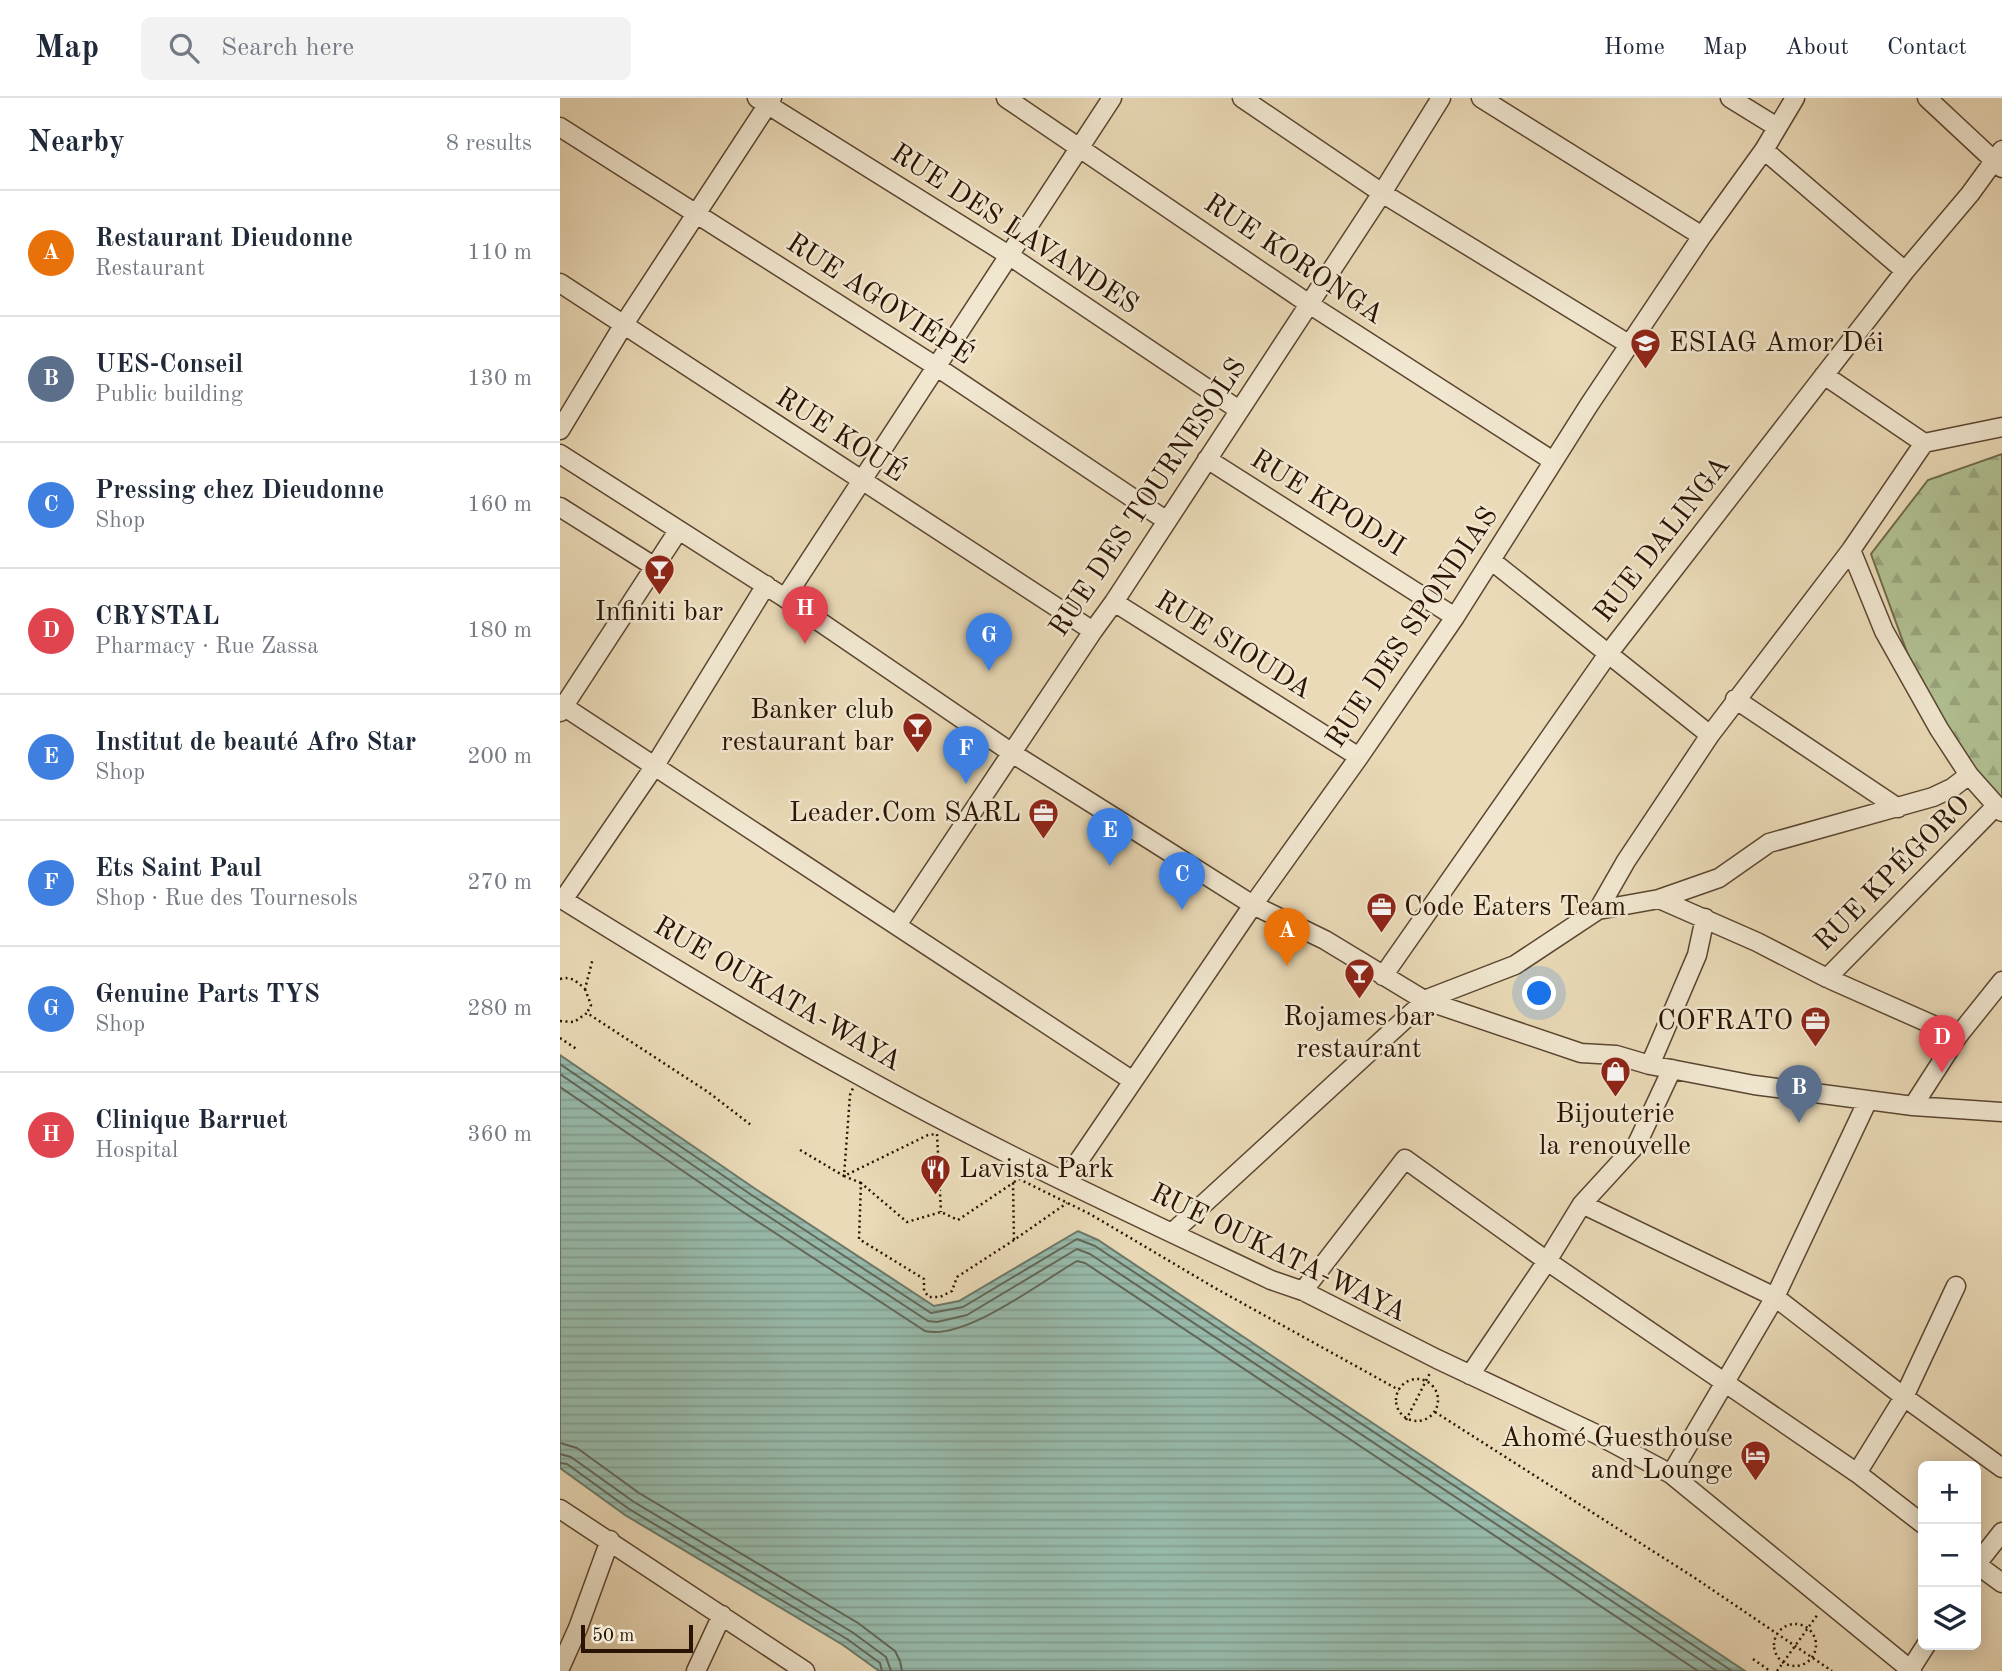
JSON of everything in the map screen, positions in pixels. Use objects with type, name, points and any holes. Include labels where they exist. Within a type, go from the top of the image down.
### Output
[{"type":"street","name":"RUE KORONGA","points":[[1006,98],[1309,304],[1553,461]]},
{"type":"street","points":[[785,598],[1111,98]]},
{"type":"street","points":[[1242,98],[1382,193],[1630,345]]},
{"type":"street","name":"RUE DES TOURNESOLS","points":[[897,925],[1114,602],[1382,193],[1441,98]]},
{"type":"street","points":[[1481,98],[1702,236]]},
{"type":"street","points":[[1730,98],[1777,127]]},
{"type":"street","name":"RUE DES SPONDIAS","points":[[1065,1181],[1253,905],[1455,617],[1553,461],[1702,236],[1764,150],[1795,98]]},
{"type":"street","points":[[1927,98],[2000,159]]},
{"type":"street","points":[[560,430],[766,100]]},
{"type":"street","name":"RUE DES LAVANDES","points":[[766,100],[1010,256],[1239,411]]},
{"type":"street","name":"RUE AGOVIÉPÉ","points":[[560,127],[937,367],[1167,521]]},
{"type":"street","points":[[1764,150],[1905,271]]},
{"type":"street","name":"RUE DALINGA","points":[[1383,976],[1608,654],[1905,271],[2000,159]]},
{"type":"street","name":"RUE KOUÉ","points":[[560,283],[1093,631]]},
{"type":"street","points":[[1824,375],[1924,443]]},
{"type":"street","points":[[1598,910],[1626,861],[1735,699],[1852,550],[1924,443],[2002,427]]},
{"type":"street","points":[[560,477],[565,457],[766,585],[1012,753],[1253,905],[1325,940],[1424,1000],[1581,1053],[1616,1055],[1650,1065],[1754,1085],[1913,1106],[2002,1112]]},
{"type":"street","name":"RUE KPODJI","points":[[1207,459],[1455,617]]},
{"type":"street","points":[[560,508],[655,567]]},
{"type":"street","points":[[678,531],[561,707],[1133,1081]]},
{"type":"street","points":[[1852,550],[1884,631],[1939,729],[1969,775],[1999,809]]},
{"type":"street","points":[[1492,561],[1710,735]]},
{"type":"street","points":[[562,899],[654,767],[766,585]]},
{"type":"street","name":"RUE SIOUDA","points":[[1114,602],[1359,757]]},
{"type":"street","points":[[1735,699],[1898,808]]},
{"type":"street","points":[[1173,1232],[1427,999],[1515,965],[1598,910],[1659,899],[1719,878],[1769,843],[1898,808],[1942,792],[1969,775]]},
{"type":"street","name":"RUE KPÉGORO","points":[[1827,978],[1999,809]]},
{"type":"street","name":"RUE OUKATA-WAYA","points":[[562,899],[859,1076],[1065,1181],[1271,1280],[1303,1291],[1437,1359],[1596,1434],[1671,1474],[1911,1670]]},
{"type":"street","points":[[1659,899],[1958,1036]]},
{"type":"street","points":[[1650,1065],[1697,955],[1705,918]]},
{"type":"street","points":[[1913,1106],[1958,1036],[2002,981]]},
{"type":"street","points":[[1470,1375],[1583,1204],[1637,1144],[1672,1069]]},
{"type":"street","points":[[1671,1474],[1775,1297],[1868,1100]]},
{"type":"street","points":[[1303,1291],[1405,1159],[1547,1261],[1857,1473],[1918,1520]]},
{"type":"street","points":[[1583,1204],[1775,1297],[1904,1397],[2002,1468]]},
{"type":"street","points":[[1857,1473],[1904,1397],[1956,1286]]},
{"type":"street","points":[[560,1509],[805,1671]]},
{"type":"street","points":[[1981,1558],[2002,1532]]},
{"type":"street","points":[[560,1668],[578,1628],[610,1540]]},
{"type":"street","points":[[1981,1568],[2002,1583]]},
{"type":"street","points":[[696,1671],[722,1615]]},
{"type":"street","points":[[1911,1670],[1923,1650]]},
{"type":"path","points":[[585,989],[593,958]]},
{"type":"path","points":[[560,979],[574,979],[585,989],[591,1005],[587,1013],[574,1022],[560,1021]]},
{"type":"path","points":[[587,1013],[708,1092],[751,1125]]},
{"type":"path","points":[[560,1031],[562,1039],[578,1050]]},
{"type":"path","points":[[844,1176],[850,1095],[859,1076]]},
{"type":"path","points":[[844,1176],[928,1135],[937,1134],[942,1212]]},
{"type":"path","points":[[800,1150],[861,1183],[906,1222],[942,1212],[958,1220],[1019,1179],[1067,1203],[1399,1390]]},
{"type":"path","points":[[861,1183],[859,1239],[925,1279],[924,1291],[929,1297],[940,1297],[951,1291],[957,1278],[1067,1203]]},
{"type":"path","points":[[1013,1183],[1014,1240]]},
{"type":"path","points":[[1406,1420],[1437,1359]]},
{"type":"path","points":[[1413,1379],[1427,1380],[1436,1390],[1438,1397],[1435,1412],[1423,1422],[1406,1420],[1397,1409],[1399,1390],[1413,1379]]},
{"type":"path","points":[[1435,1412],[1832,1671]]},
{"type":"path","points":[[1777,1671],[1818,1614]]},
{"type":"path","points":[[1776,1633],[1791,1624],[1800,1624],[1807,1628],[1816,1644],[1814,1659]]},
{"type":"path","points":[[1776,1633],[1775,1649],[1788,1666],[1799,1667],[1814,1659]]},
{"type":"path","points":[[1753,1659],[1770,1671]]},
{"type":"green space","points":[[2002,454],[2002,805],[1972,772],[1912,666],[1871,554],[1928,480]]},
{"type":"water","points":[[560,1055],[757,1190],[934,1306],[959,1301],[1078,1231],[1098,1240],[1745,1671],[879,1671],[843,1645],[625,1515],[560,1468]]},
{"type":"place","name":"ESIAG Amor Déi","points":[[1646,371]]},
{"type":"place","name":"Infiniti bar","points":[[659,596]]},
{"type":"place","name":"Clinique Barruet","points":[[805,644]]},
{"type":"place","name":"Genuine Parts TYS","points":[[989,671]]},
{"type":"place","name":"Banker club restaurant bar","points":[[917,754]]},
{"type":"place","name":"Ets Saint Paul","points":[[966,784]]},
{"type":"place","name":"Leader.Com SARL","points":[[1044,841]]},
{"type":"place","name":"Institut de beauté Afro Star","points":[[1110,866]]},
{"type":"place","name":"Pressing chez Dieudonne","points":[[1182,910]]},
{"type":"place","name":"Code Eaters Team","points":[[1381,935]]},
{"type":"place","name":"Restaurant Dieudonne","points":[[1287,966]]},
{"type":"place","name":"Rojames bar restaurant","points":[[1359,1001]]},
{"type":"place","name":"COFRATO","points":[[1816,1049]]},
{"type":"place","name":"CRYSTAL","points":[[1942,1073]]},
{"type":"place","name":"Bijouterie la renouvelle","points":[[1615,1098]]},
{"type":"place","name":"UES-Conseil","points":[[1799,1123]]},
{"type":"place","name":"Lavista Park","points":[[936,1197]]},
{"type":"place","name":"Ahomé Guesthouse and Lounge","points":[[1756,1482]]}]
